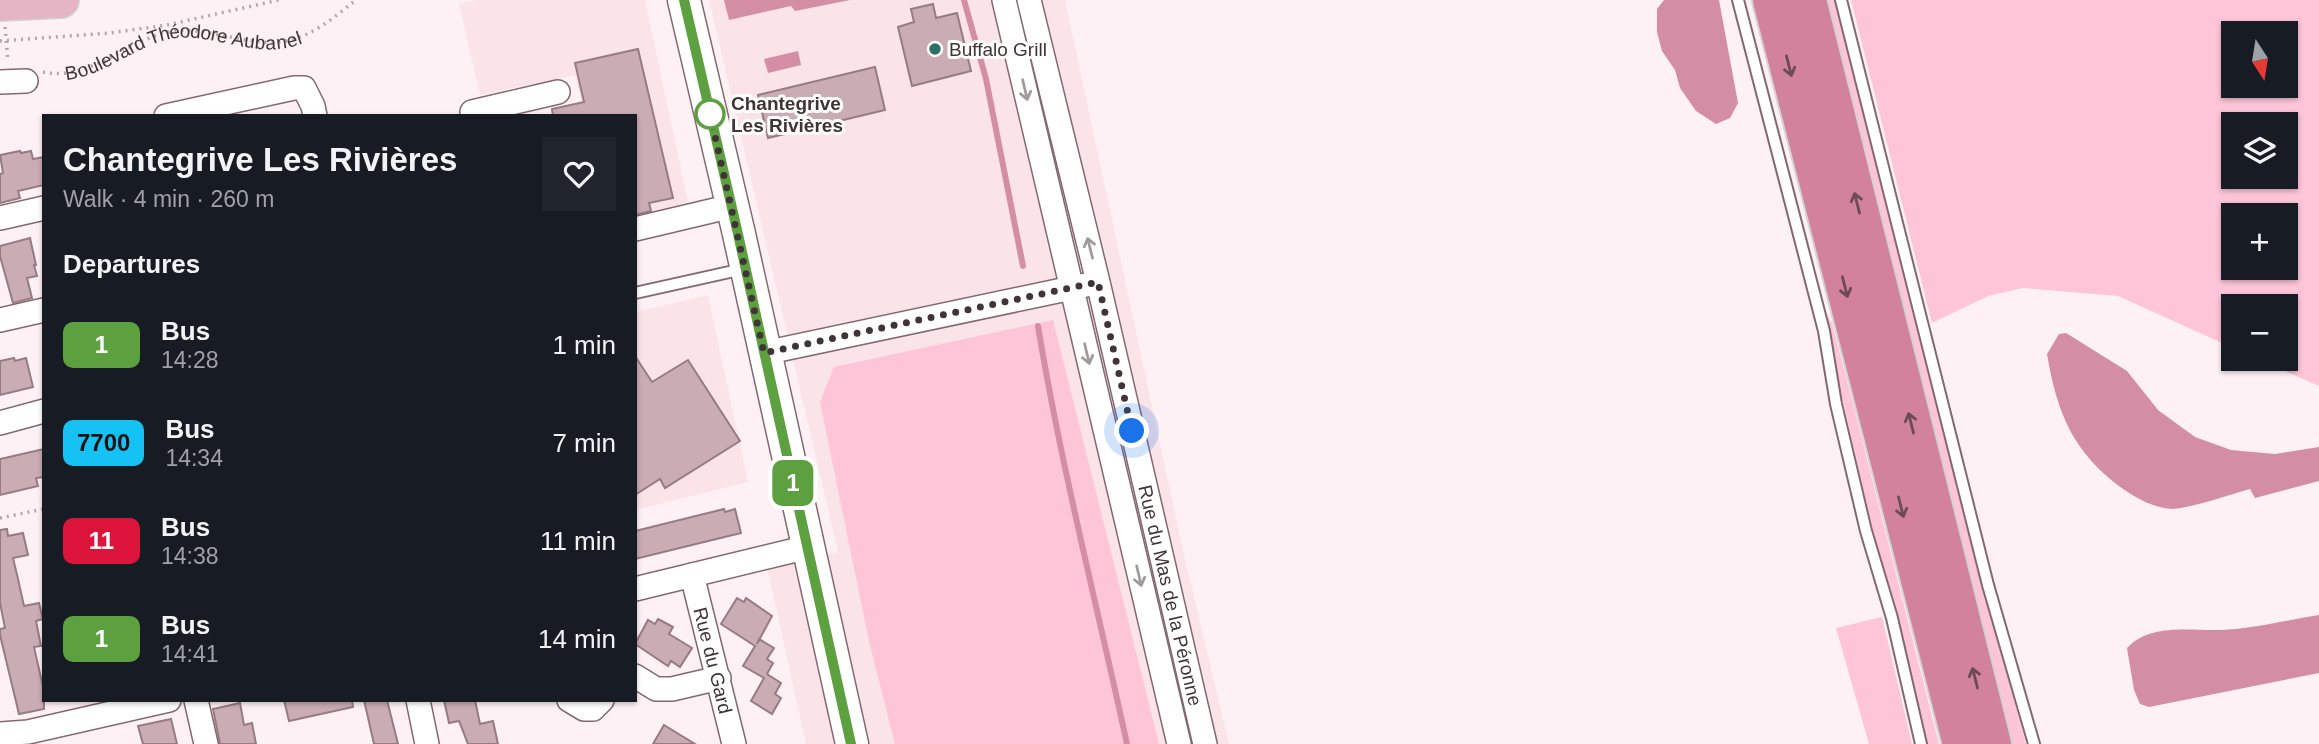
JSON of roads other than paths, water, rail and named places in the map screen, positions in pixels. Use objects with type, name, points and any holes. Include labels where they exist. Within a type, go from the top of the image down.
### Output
[{"type":"highway","points":[[1772,0],[1962,744]]},
{"type":"highway","points":[[1807,0],[1992,744]]},
{"type":"main road","points":[[0,3],[61,0]]},
{"type":"street","points":[[684,0],[852,744]]},
{"type":"street","name":"Rue du Mas de la Péronne","points":[[1004,0],[1179,744]]},
{"type":"street","name":"Rue du Mas de la Péronne","points":[[1029,0],[1098,282],[1205,744]]},
{"type":"street","points":[[4,72],[33,76]]},
{"type":"street","points":[[176,114],[304,88],[315,114]]},
{"type":"street","points":[[466,114],[558,92]]},
{"type":"street","points":[[637,229],[732,206]]},
{"type":"street","points":[[0,218],[42,208]]},
{"type":"street","points":[[764,353],[1098,282]]},
{"type":"street","points":[[0,320],[42,310]]},
{"type":"street","points":[[0,423],[42,412]]},
{"type":"street","points":[[637,589],[808,547]]},
{"type":"street","name":"Rue du Gard","points":[[692,575],[734,744]]},
{"type":"street","points":[[637,677],[656,689],[719,678]]},
{"type":"street","points":[[6,737],[160,702]]},
{"type":"street","points":[[196,702],[206,744]]},
{"type":"street","points":[[418,702],[427,744]]},
{"type":"street","points":[[572,702],[584,709],[593,709],[600,702]]},
{"type":"lane","points":[[1738,0],[1824,331],[1836,404],[1866,531],[1892,618],[1921,744]]},
{"type":"lane","points":[[1841,0],[1988,584],[2034,744]]},
{"type":"lane","points":[[637,293],[746,268]]},
{"type":"waterway","points":[[964,0],[986,79],[1023,266]]},
{"type":"waterway","points":[[1038,326],[1068,483],[1127,744]]},
{"type":"place","name":"Buffalo Grill","points":[[935,49]]},
{"type":"place","name":"Chantegrive Les Rivières","points":[[710,114]]}]
